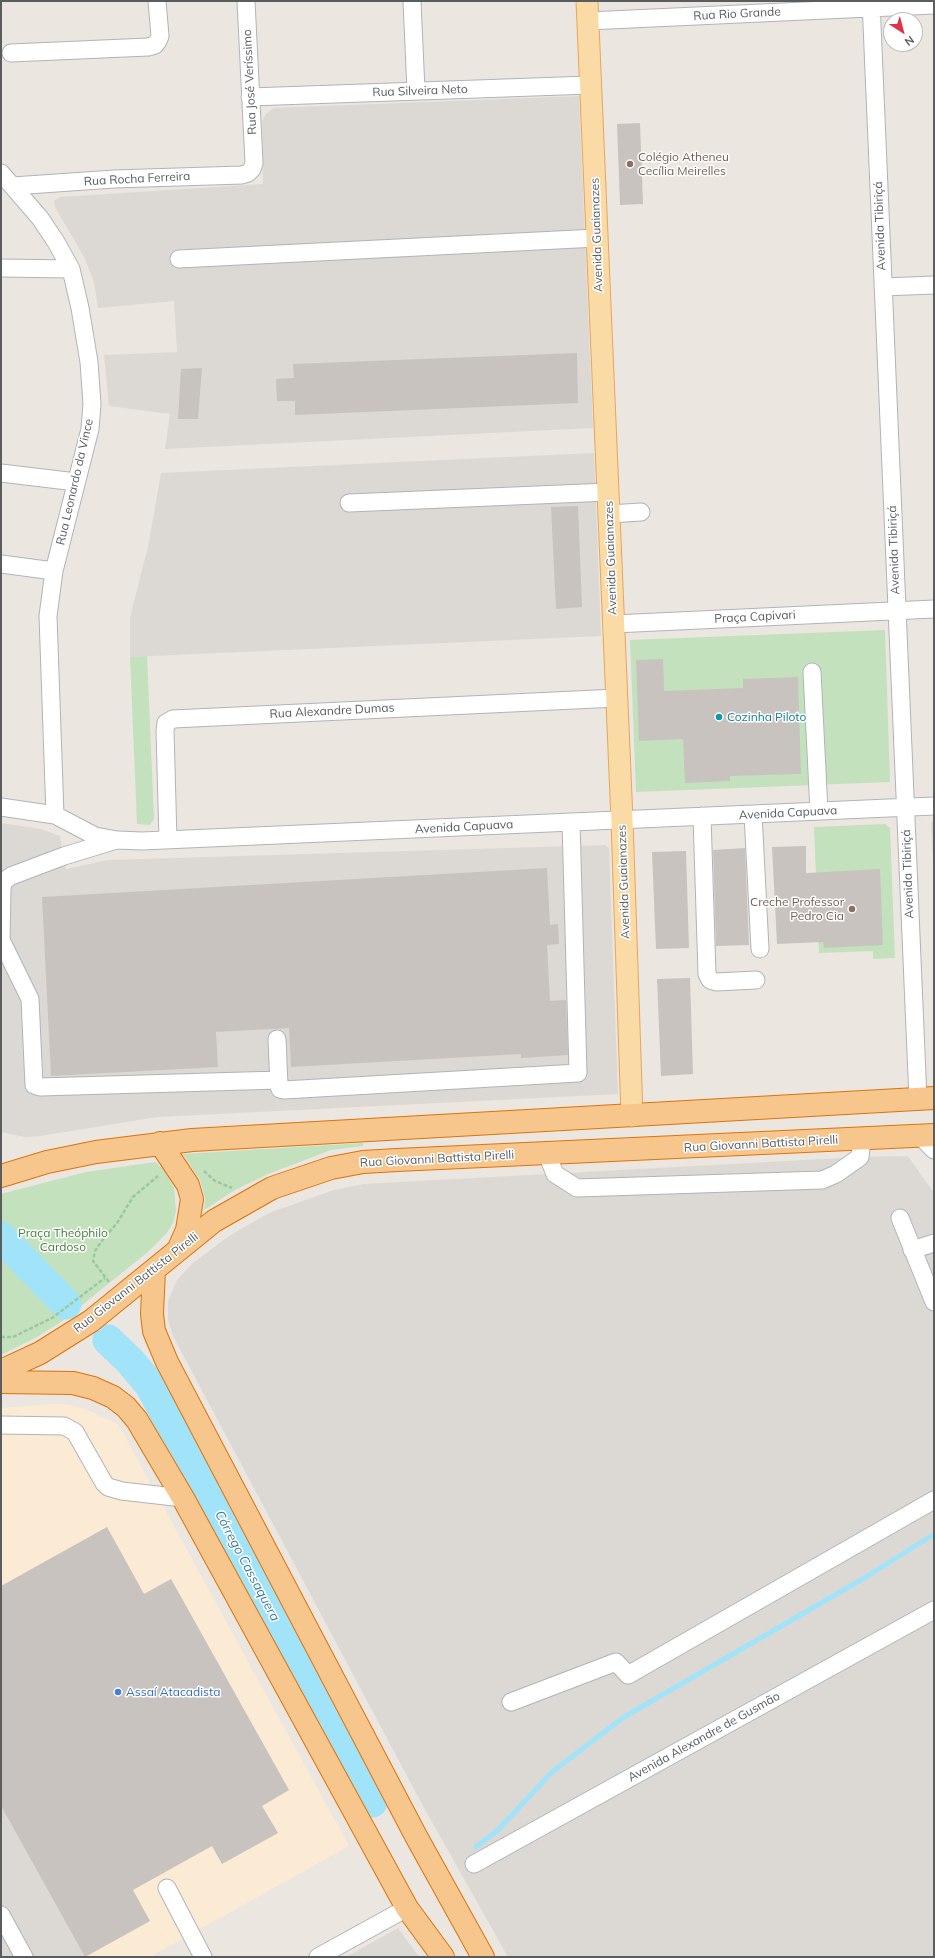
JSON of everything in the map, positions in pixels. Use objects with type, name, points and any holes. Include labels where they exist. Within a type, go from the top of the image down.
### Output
[{"type":"highway","points":[[7,1170],[96,1152],[160,1143],[265,1135],[926,1099]]},
{"type":"highway","name":"Rua Giovanni Battista Pirelli","points":[[1,1371],[40,1353],[91,1321],[214,1221],[272,1188],[331,1168],[363,1162],[862,1139],[929,1140]]},
{"type":"highway","points":[[160,1143],[188,1184],[192,1199],[187,1230],[179,1249]]},
{"type":"highway","points":[[154,1270],[152,1314],[154,1331],[167,1362],[417,1838],[483,1957]]},
{"type":"highway","points":[[1,1382],[73,1383],[93,1388],[113,1398],[126,1407],[137,1420],[183,1498],[407,1908],[443,1957]]},
{"type":"main road","name":"Avenida Guaianazes","points":[[587,11],[622,820],[632,1116]]},
{"type":"street","points":[[11,53],[148,47],[155,45],[160,36],[157,1]]},
{"type":"street","name":"Rua José Veríssimo","points":[[246,1],[254,163]]},
{"type":"street","points":[[412,1],[416,91]]},
{"type":"street","name":"Rua Rio Grande","points":[[587,11],[871,4],[934,5]]},
{"type":"street","name":"Avenida Tibiriçá","points":[[871,4],[905,807],[926,1099]]},
{"type":"street","name":"Rua Silveira Neto","points":[[250,97],[590,85]]},
{"type":"street","name":"Rua Rocha Ferreira","points":[[13,186],[114,179],[242,175],[252,169],[254,163]]},
{"type":"street","name":"Rua Leonardo da Vince","points":[[1,172],[40,218],[56,242],[71,269],[82,323],[92,404],[90,429],[54,571],[48,616],[55,815]]},
{"type":"street","points":[[179,259],[597,238]]},
{"type":"street","points":[[1,268],[71,269]]},
{"type":"street","points":[[883,287],[934,285]]},
{"type":"street","points":[[1,473],[76,482]]},
{"type":"street","points":[[349,503],[608,492]]},
{"type":"street","points":[[609,514],[641,512]]},
{"type":"street","points":[[1,564],[54,571]]},
{"type":"street","name":"Praça Capivari","points":[[614,624],[934,609]]},
{"type":"street","points":[[812,672],[819,811]]},
{"type":"street","name":"Rua Alexandre Dumas","points":[[168,840],[165,731],[166,723],[173,719],[617,698]]},
{"type":"street","name":"Avenida Capuava","points":[[1,808],[55,815],[95,836],[117,840],[168,840],[934,806]]},
{"type":"street","points":[[753,814],[760,949]]},
{"type":"street","points":[[702,816],[707,974],[710,980],[716,982],[756,980]]},
{"type":"street","points":[[277,1039],[278,1080],[280,1090],[578,1073],[571,822]]},
{"type":"street","points":[[117,840],[64,856],[11,876],[4,881],[2,888],[2,940],[30,999],[34,1085],[40,1087],[278,1080]]},
{"type":"street","points":[[547,1154],[555,1174],[577,1188],[822,1180],[836,1174],[860,1157],[862,1139]]},
{"type":"street","points":[[900,1218],[934,1302]]},
{"type":"street","points":[[912,1250],[934,1243]]},
{"type":"street","points":[[1,1425],[64,1426],[75,1432],[108,1487],[122,1491],[183,1498]]},
{"type":"street","points":[[511,1702],[616,1662],[628,1675],[934,1500]]},
{"type":"street","name":"Avenida Alexandre de Gusmão","points":[[474,1864],[934,1610]]},
{"type":"street","points":[[167,1888],[203,1957]]},
{"type":"street","points":[[318,1957],[407,1908]]},
{"type":"street","points":[[1,1915],[24,1957]]},
{"type":"path","points":[[1,1337],[13,1337],[52,1318],[105,1278],[93,1261],[95,1251],[117,1223],[133,1197],[165,1171],[177,1166]]},
{"type":"path","points":[[202,1168],[215,1181],[235,1190],[243,1204]]},
{"type":"shaded area","points":[[579,96],[593,428],[165,449],[170,414],[109,406],[104,355],[177,352],[174,301],[98,308],[94,282],[84,257],[55,207],[54,201],[60,197],[263,184],[262,121],[266,114],[274,108]]},
{"type":"shaded area","points":[[594,453],[601,636],[130,657],[130,617],[148,547],[161,473]]},
{"type":"shaded area","points":[[931,822],[934,822],[934,885]]},
{"type":"shaded area","points":[[1,823],[41,829],[60,836],[66,869],[108,860],[605,845],[609,848],[618,1094],[157,1117],[40,1136],[25,1137],[1,1132]]},
{"type":"shaded area","points":[[908,1156],[934,1193],[934,1957],[508,1957],[423,1806],[173,1336],[168,1320],[168,1301],[177,1280],[193,1263],[229,1236],[269,1213],[334,1190],[364,1184],[860,1157]]},
{"type":"shaded area","name":"Assaí Atacadista","points":[[66,1404],[85,1409],[118,1424],[349,1846],[150,1957],[85,1957],[1,1806],[1,1408]]},
{"type":"shaded area","points":[[1,1806],[85,1957],[1,1957]]},
{"type":"shaded area","points":[[398,1928],[419,1957],[346,1957]]},
{"type":"green space","points":[[885,630],[890,782],[636,792],[630,640]]},
{"type":"green space","points":[[147,656],[154,819],[150,825],[137,824],[130,657]]},
{"type":"green space","points":[[885,824],[890,828],[895,958],[873,959],[873,951],[819,953],[814,827]]},
{"type":"green space","points":[[363,1143],[363,1146],[331,1150],[268,1174],[235,1190],[204,1210],[205,1198],[200,1180],[183,1154]]},
{"type":"green space","name":"Praça Theóphilo Cardoso","points":[[155,1162],[165,1171],[174,1188],[176,1211],[173,1223],[166,1234],[149,1251],[61,1322],[37,1337],[1,1355],[1,1194],[86,1172]]},
{"type":"building","name":"Colégio Atheneu Cecília Meirelles","points":[[640,123],[643,204],[620,205],[617,124]]},
{"type":"building","points":[[577,353],[578,403],[295,415],[295,401],[277,401],[276,379],[294,378],[293,364]]},
{"type":"building","points":[[202,368],[198,419],[178,419],[181,369]]},
{"type":"building","points":[[578,506],[582,607],[556,609],[551,507]]},
{"type":"building","name":"Cozinha Piloto","points":[[663,659],[664,691],[743,688],[743,679],[798,677],[801,774],[730,776],[730,781],[685,783],[683,739],[639,741],[636,660]]},
{"type":"building","points":[[806,846],[806,873],[880,869],[883,945],[824,948],[823,942],[777,944],[772,847]]},
{"type":"building","points":[[745,848],[749,945],[716,946],[713,850]]},
{"type":"building","points":[[686,851],[689,948],[656,949],[652,852]]},
{"type":"building","points":[[547,868],[550,925],[558,924],[559,944],[547,945],[550,1001],[566,1000],[568,1055],[521,1058],[521,1054],[291,1067],[289,1028],[216,1032],[218,1067],[51,1076],[42,897]]},
{"type":"building","points":[[690,978],[693,1074],[661,1076],[657,979]]},
{"type":"building","name":"Assaí Atacadista","points":[[107,1527],[144,1594],[171,1579],[289,1790],[262,1806],[278,1833],[222,1864],[212,1846],[133,1890],[150,1921],[85,1957],[1,1806],[1,1586]]},
{"type":"waterway","name":"Córrego Cassaquera","points":[[1,1237],[66,1304]]},
{"type":"waterway","name":"Córrego Cassaquera","points":[[108,1340],[130,1361],[150,1385],[372,1802]]},
{"type":"waterway","points":[[476,1847],[498,1830],[552,1772],[624,1717],[866,1577],[934,1534]]},
{"type":"place","name":"Colégio Atheneu Cecília Meirelles","points":[[630,164]]},
{"type":"place","name":"Cozinha Piloto","points":[[719,717]]},
{"type":"place","name":"Creche Professor Pedro Cia","points":[[852,909]]},
{"type":"place","name":"Assaí Atacadista","points":[[118,1692]]}]
